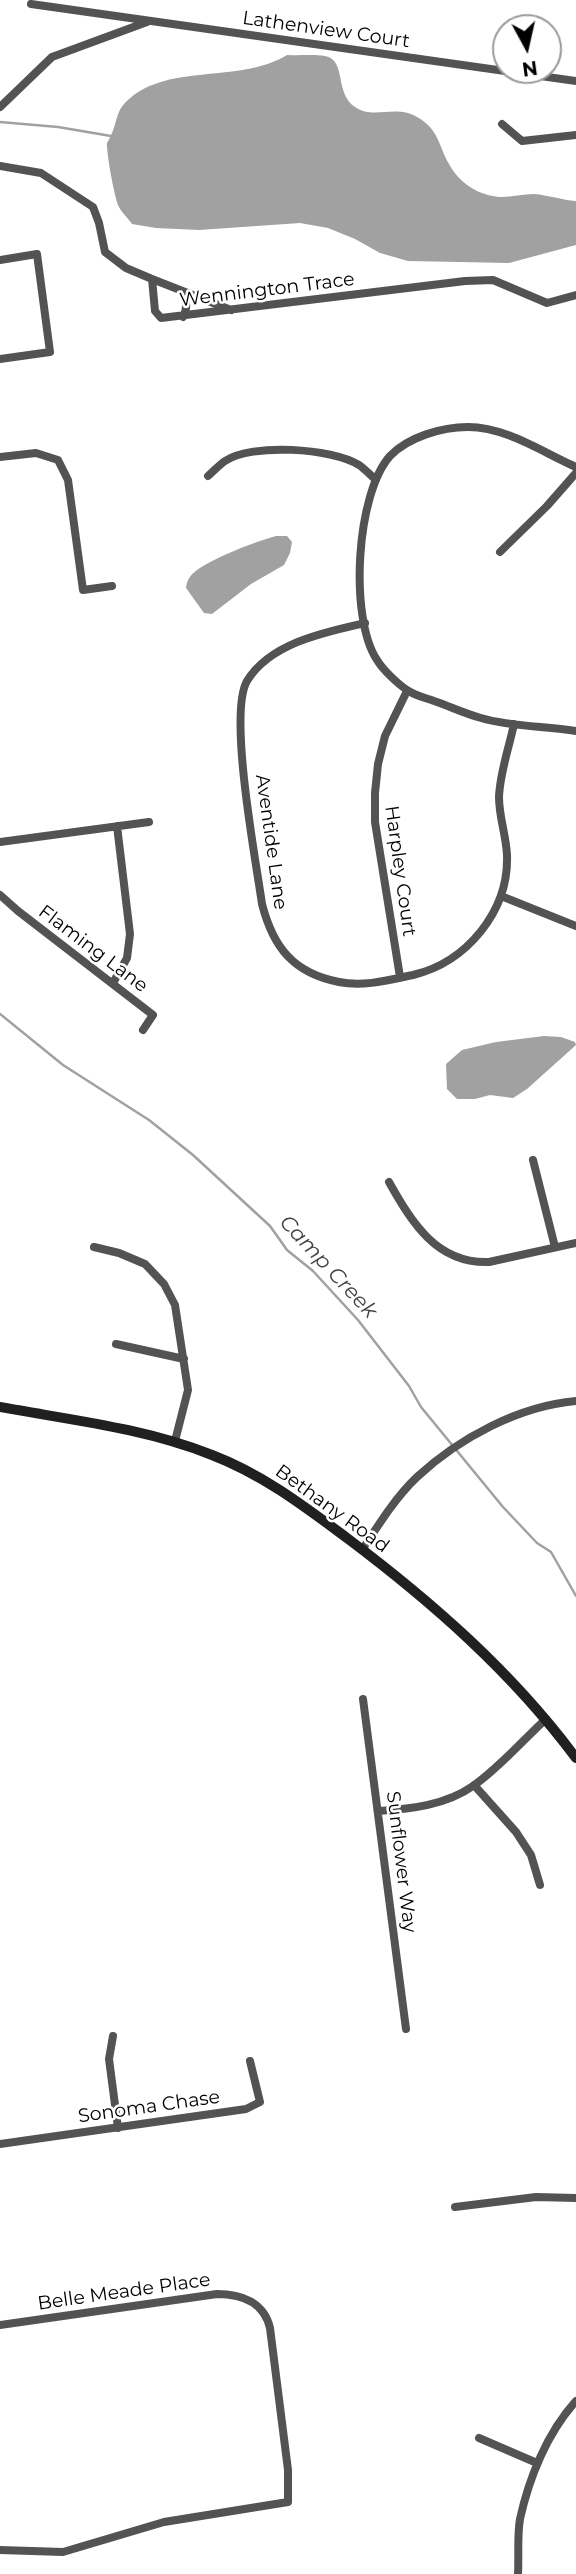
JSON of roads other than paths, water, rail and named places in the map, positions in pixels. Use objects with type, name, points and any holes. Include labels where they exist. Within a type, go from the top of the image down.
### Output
[{"type":"street","name":"Lathenview Court","points":[[31,4],[576,81]]},
{"type":"street","points":[[0,107],[52,57],[150,21]]},
{"type":"street","points":[[502,124],[522,141],[576,135]]},
{"type":"street","name":"Wennington Trace","points":[[0,166],[41,173],[93,207],[105,252],[126,268],[152,279],[157,316],[167,319],[465,281],[494,280],[547,303],[576,295]]},
{"type":"street","points":[[0,260],[37,254],[50,352],[0,359]]},
{"type":"street","points":[[152,279],[232,310]]},
{"type":"street","points":[[180,290],[186,299],[187,308],[183,317]]},
{"type":"street","points":[[576,467],[502,432],[466,427],[438,431],[402,446],[387,461],[376,480],[365,513],[361,541],[362,609],[365,623],[377,660],[407,691],[482,719],[576,731]]},
{"type":"street","points":[[208,476],[225,460],[239,455],[290,450],[319,452],[346,459],[376,480]]},
{"type":"street","points":[[0,457],[36,453],[58,460],[68,480],[83,590],[112,586]]},
{"type":"street","points":[[500,552],[576,473]]},
{"type":"street","name":"Aventide Lane","points":[[365,623],[315,636],[289,647],[264,662],[247,681],[242,694],[240,737],[262,904],[268,929],[275,942],[294,963],[327,979],[355,984],[400,977],[432,969],[463,950],[487,924],[505,882],[507,853],[499,793],[513,724]]},
{"type":"street","name":"Harpley Court","points":[[400,977],[374,793],[385,736],[407,691]]},
{"type":"street","points":[[0,842],[149,822]]},
{"type":"street","points":[[113,983],[127,958],[130,934],[117,827]]},
{"type":"street","name":"Flaming Lane","points":[[0,895],[153,1014],[143,1030]]},
{"type":"street","points":[[501,896],[576,926]]},
{"type":"street","points":[[533,1160],[555,1247]]},
{"type":"street","points":[[389,1182],[411,1222],[443,1250],[458,1259],[475,1263],[489,1262],[576,1243]]},
{"type":"street","points":[[94,1247],[145,1264],[164,1284],[175,1304],[188,1390],[175,1441]]},
{"type":"street","points":[[116,1344],[184,1359]]},
{"type":"street","points":[[362,1550],[388,1509],[416,1478],[440,1458],[476,1434],[545,1406],[576,1401]]},
{"type":"street","name":"Bethany Road","points":[[0,1407],[142,1432],[175,1441],[215,1456],[277,1488],[362,1550],[473,1642],[506,1675],[576,1758]]},
{"type":"street","name":"Sunflower Way","points":[[363,1699],[406,2029]]},
{"type":"street","points":[[379,1811],[430,1804],[457,1796],[474,1786],[545,1719]]},
{"type":"street","points":[[474,1786],[516,1832],[531,1855],[540,1885]]},
{"type":"street","points":[[113,2036],[109,2059],[118,2128]]},
{"type":"street","name":"Sonoma Chase","points":[[0,2144],[246,2109],[260,2102],[250,2061]]},
{"type":"street","points":[[455,2207],[536,2197],[576,2198]]},
{"type":"street","name":"Belle Meade Place","points":[[0,2325],[218,2294],[250,2300],[266,2316],[270,2328],[288,2470],[288,2502],[163,2522],[63,2552],[0,2550]]},
{"type":"street","points":[[518,2574],[520,2521],[537,2463],[565,2413],[576,2402]]},
{"type":"street","points":[[479,2438],[537,2463]]},
{"type":"waterway","points":[[0,122],[58,127],[111,136]]},
{"type":"waterway","name":"Camp Creek","points":[[0,1014],[63,1065],[149,1120],[193,1155],[270,1226],[287,1250],[313,1271],[358,1320],[409,1386],[421,1407],[503,1507],[537,1543],[551,1552],[576,1596]]}]
